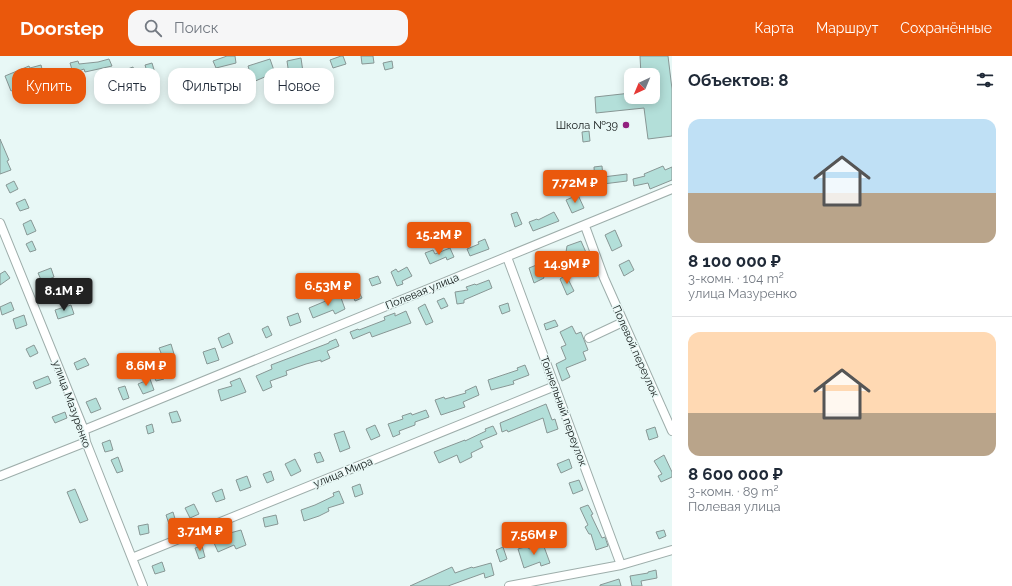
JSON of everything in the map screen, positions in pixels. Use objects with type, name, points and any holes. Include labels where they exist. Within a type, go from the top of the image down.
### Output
[{"type":"street","name":"Полевая улица","points":[[84,430],[585,226],[672,189]]},
{"type":"street","name":"улица Мазуренко","points":[[0,223],[84,430],[86,442],[143,586]]},
{"type":"street","name":"Полевой переулок","points":[[585,226],[604,278],[672,431]]},
{"type":"street","name":"Тоннельный переулок","points":[[507,257],[621,565]]},
{"type":"street","points":[[589,338],[623,322]]},
{"type":"street","name":"улица Мира","points":[[132,558],[555,386]]},
{"type":"street","points":[[0,476],[86,442]]},
{"type":"street","points":[[512,586],[621,565],[672,550]]},
{"type":"building","points":[[227,56],[235,56],[236,63],[216,68],[213,61]]},
{"type":"building","points":[[343,56],[346,64],[333,68],[330,60]]},
{"type":"building","points":[[361,56],[373,56],[374,63],[362,64]]},
{"type":"building","points":[[640,56],[668,56],[672,89],[672,136],[648,139],[644,108],[596,113],[595,97],[624,94],[624,104],[660,104],[660,68],[641,68]]},
{"type":"building","points":[[301,58],[302,68],[288,68],[287,61]]},
{"type":"building","points":[[109,59],[112,66],[94,68],[94,70],[86,72],[86,68],[72,68],[70,63],[78,61],[79,64]]},
{"type":"building","points":[[270,59],[273,68],[264,68],[264,77],[256,81],[256,68],[249,68],[248,66]]},
{"type":"building","points":[[392,61],[393,68],[385,70],[383,63]]},
{"type":"building","points":[[152,63],[154,68],[146,68],[145,65]]},
{"type":"building","points":[[41,65],[42,68],[30,68]]},
{"type":"building","points":[[12,73],[12,91],[11,91],[5,76]]},
{"type":"building","points":[[589,131],[590,141],[583,142],[582,132]]},
{"type":"building","points":[[0,139],[9,160],[7,161],[11,170],[0,174]]},
{"type":"building","points":[[602,166],[603,177],[627,174],[627,181],[595,185],[594,167]]},
{"type":"building","points":[[663,166],[665,170],[672,167],[672,180],[650,189],[648,183],[634,186],[633,179],[645,176],[644,174]]},
{"type":"building","points":[[14,181],[18,189],[10,193],[6,185]]},
{"type":"building","points":[[578,195],[584,208],[572,213],[566,200]]},
{"type":"building","points":[[25,199],[29,208],[20,211],[16,203]]},
{"type":"building","points":[[517,212],[522,224],[515,227],[511,214]]},
{"type":"building","points":[[554,212],[559,221],[533,231],[529,222],[538,220]]},
{"type":"building","points":[[31,220],[36,231],[27,235],[23,224]]},
{"type":"building","points":[[615,230],[622,246],[612,251],[605,235]]},
{"type":"building","points":[[485,239],[489,249],[470,256],[467,249],[479,244],[478,242]]},
{"type":"building","points":[[32,241],[36,250],[30,252],[26,244]]},
{"type":"building","points":[[581,241],[588,257],[570,264],[566,252],[567,246]]},
{"type":"building","points":[[450,248],[454,257],[447,260],[446,257],[430,264],[425,253],[433,250],[435,254]]},
{"type":"building","points":[[629,260],[634,270],[624,276],[619,265]]},
{"type":"building","points":[[539,264],[544,278],[534,283],[529,268]]},
{"type":"building","points":[[407,267],[412,276],[402,281],[403,284],[397,286],[391,272],[396,269],[398,272]]},
{"type":"building","points":[[51,268],[54,277],[42,282],[38,273]]},
{"type":"building","points":[[5,271],[10,278],[0,285],[0,274]]},
{"type":"building","points":[[566,275],[574,291],[567,295],[560,279]]},
{"type":"building","points":[[378,276],[381,283],[372,286],[369,279]]},
{"type":"building","points":[[61,279],[66,291],[60,294],[55,282]]},
{"type":"building","points":[[489,280],[492,288],[464,300],[464,303],[457,304],[455,292],[468,290],[466,287]]},
{"type":"building","points":[[358,290],[362,298],[355,301],[352,293]]},
{"type":"building","points":[[340,295],[345,309],[335,314],[333,310],[313,318],[309,308]]},
{"type":"building","points":[[444,298],[448,306],[441,309],[437,301]]},
{"type":"building","points":[[11,302],[14,310],[2,315],[0,307]]},
{"type":"building","points":[[508,303],[510,311],[502,314],[499,306]]},
{"type":"building","points":[[425,304],[433,322],[426,325],[418,308]]},
{"type":"building","points":[[71,305],[74,314],[58,319],[55,310]]},
{"type":"building","points":[[406,311],[411,323],[372,337],[370,332],[353,339],[350,332],[385,320],[384,317],[395,313],[395,316]]},
{"type":"building","points":[[298,313],[301,322],[290,326],[287,317]]},
{"type":"building","points":[[24,315],[27,325],[16,329],[13,319]]},
{"type":"building","points":[[555,320],[558,326],[546,330],[544,324]]},
{"type":"building","points":[[268,326],[272,335],[266,338],[262,329]]},
{"type":"building","points":[[572,326],[576,334],[581,332],[588,350],[583,352],[586,360],[566,368],[570,377],[562,381],[556,364],[566,359],[561,347],[566,345],[560,332]]},
{"type":"building","points":[[229,333],[233,343],[222,348],[218,338]]},
{"type":"building","points":[[336,339],[339,346],[327,351],[330,358],[321,362],[321,360],[286,371],[287,375],[270,381],[272,387],[263,391],[256,376],[272,369],[271,365]]},
{"type":"building","points":[[171,344],[174,354],[163,358],[159,348]]},
{"type":"building","points":[[34,345],[38,353],[30,357],[26,349]]},
{"type":"building","points":[[215,348],[219,360],[207,364],[203,352]]},
{"type":"building","points":[[85,358],[89,365],[77,370],[74,363]]},
{"type":"building","points":[[525,365],[529,375],[513,381],[514,384],[491,390],[488,380],[518,370],[517,368]]},
{"type":"building","points":[[161,371],[164,379],[156,381],[153,374]]},
{"type":"building","points":[[48,376],[51,383],[36,389],[33,382]]},
{"type":"building","points":[[240,378],[246,392],[221,401],[218,390],[232,386],[230,382]]},
{"type":"building","points":[[150,379],[154,390],[143,394],[138,384]]},
{"type":"building","points":[[125,386],[129,398],[123,400],[118,388]]},
{"type":"building","points":[[476,386],[479,395],[463,402],[465,407],[441,415],[435,400],[444,397],[445,399],[466,393],[465,391]]},
{"type":"building","points":[[96,398],[101,409],[91,413],[86,402]]},
{"type":"building","points":[[546,404],[552,420],[555,419],[558,429],[547,433],[543,418],[508,432],[507,430],[502,432],[500,423]]},
{"type":"building","points":[[426,410],[429,417],[415,422],[415,425],[399,431],[400,434],[393,437],[388,424],[403,419],[402,416],[411,413],[412,415]]},
{"type":"building","points":[[177,411],[181,421],[172,423],[169,413]]},
{"type":"building","points":[[65,412],[67,418],[55,423],[52,417]]},
{"type":"building","points":[[152,424],[154,432],[148,434],[146,426]]},
{"type":"building","points":[[375,425],[380,436],[371,440],[366,429]]},
{"type":"building","points":[[493,426],[497,434],[480,441],[483,447],[471,453],[472,457],[460,463],[457,455],[439,463],[434,452],[465,441]]},
{"type":"building","points":[[655,427],[658,437],[649,440],[646,430]]},
{"type":"building","points":[[344,431],[350,448],[340,452],[334,434]]},
{"type":"building","points":[[110,440],[113,450],[105,452],[102,443]]},
{"type":"building","points":[[320,452],[324,461],[317,463],[314,454]]},
{"type":"building","points":[[664,455],[672,472],[672,477],[661,482],[658,476],[662,474],[654,461]]},
{"type":"building","points":[[118,457],[123,471],[117,473],[111,460]]},
{"type":"building","points":[[295,459],[301,471],[291,476],[285,464]]},
{"type":"building","points":[[569,459],[572,468],[561,473],[557,464]]},
{"type":"building","points":[[271,471],[274,480],[267,483],[263,474]]},
{"type":"building","points":[[247,476],[251,487],[240,491],[236,480]]},
{"type":"building","points":[[579,480],[583,490],[573,494],[569,483]]},
{"type":"building","points":[[360,484],[363,494],[355,497],[352,487]]},
{"type":"building","points":[[75,489],[88,520],[80,523],[67,492]]},
{"type":"building","points":[[222,489],[225,499],[216,502],[212,493]]},
{"type":"building","points":[[339,491],[344,503],[328,508],[329,511],[304,521],[301,510],[334,496],[333,493]]},
{"type":"building","points":[[194,504],[199,514],[190,518],[185,508]]},
{"type":"building","points":[[588,505],[602,538],[605,537],[608,546],[596,550],[591,534],[589,534],[585,527],[588,525],[580,508]]},
{"type":"building","points":[[173,512],[176,522],[169,524],[166,515]]},
{"type":"building","points":[[276,515],[278,524],[265,527],[263,518]]},
{"type":"building","points":[[148,524],[149,533],[140,535],[138,526]]},
{"type":"building","points":[[241,530],[246,545],[236,549],[234,545],[218,552],[214,543],[231,536],[230,533]]},
{"type":"building","points":[[664,530],[666,536],[659,539],[656,532]]},
{"type":"building","points":[[543,544],[550,563],[541,566],[540,562],[524,568],[518,549],[528,546],[529,549]]},
{"type":"building","points":[[202,546],[205,557],[199,559],[195,548]]},
{"type":"building","points":[[503,547],[507,559],[500,562],[496,550]]},
{"type":"building","points":[[162,562],[165,571],[155,574],[152,566]]},
{"type":"building","points":[[491,563],[494,575],[485,578],[484,573],[448,586],[410,586],[452,567],[455,573],[472,567]]},
{"type":"building","points":[[656,570],[657,578],[641,581],[642,586],[632,586],[630,576]]},
{"type":"building","points":[[619,579],[621,586],[600,586],[600,585]]},
{"type":"place","name":"Школа №39","points":[[626,125]]}]
